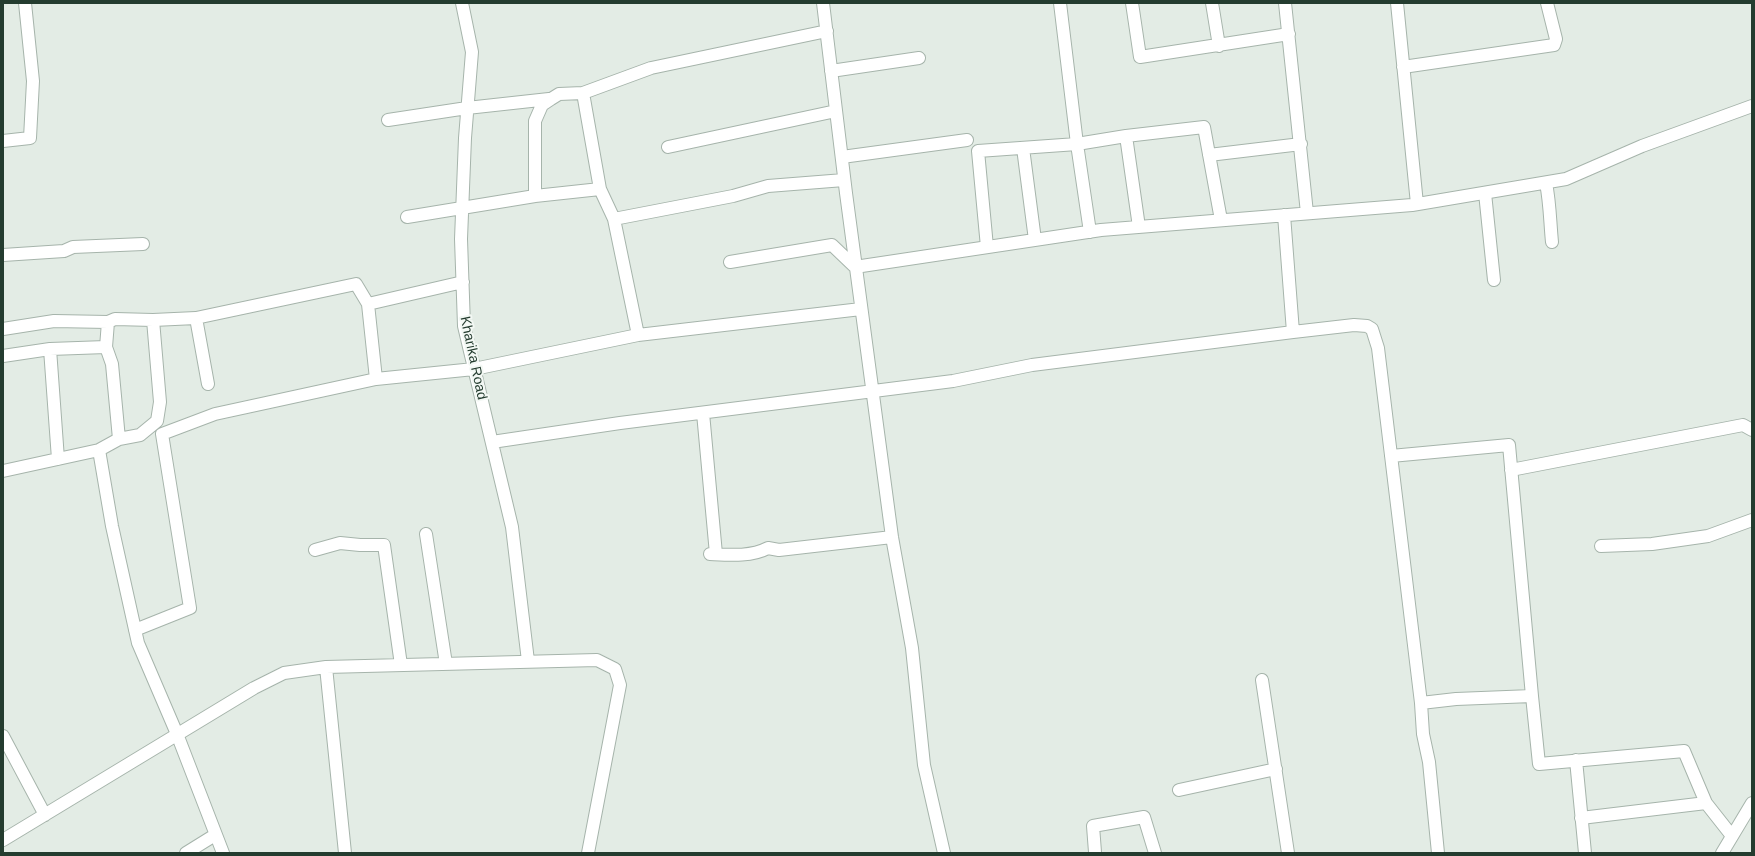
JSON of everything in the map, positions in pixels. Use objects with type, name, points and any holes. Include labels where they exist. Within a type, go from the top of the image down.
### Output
[{"type":"street","points":[[3,141],[30,138],[33,81],[25,3]]},
{"type":"street","name":"Kharika Road","points":[[462,3],[472,52],[467,108],[462,208],[464,326],[512,527],[528,661]]},
{"type":"street","points":[[823,3],[855,267],[892,537],[912,648],[924,765],[944,853]]},
{"type":"street","points":[[1060,3],[1077,144],[1090,232]]},
{"type":"street","points":[[1132,3],[1140,57],[1289,34]]},
{"type":"street","points":[[1212,3],[1219,46]]},
{"type":"street","points":[[1285,3],[1301,144],[1307,214]]},
{"type":"street","points":[[1397,3],[1417,204]]},
{"type":"street","points":[[1403,67],[1554,46],[1556,38],[1547,3]]},
{"type":"street","points":[[535,196],[535,121],[542,105],[551,99],[560,94],[583,93],[651,68],[827,31]]},
{"type":"street","points":[[831,71],[919,58]]},
{"type":"street","points":[[583,93],[600,189],[614,219],[638,335]]},
{"type":"street","points":[[388,120],[467,108],[551,99]]},
{"type":"street","points":[[855,267],[1090,232],[1417,204],[1546,183],[1566,179],[1642,146],[1752,106]]},
{"type":"street","points":[[668,147],[836,112]]},
{"type":"street","points":[[987,247],[978,151],[1077,144],[1126,136],[1204,127],[1222,220]]},
{"type":"street","points":[[1126,136],[1139,227]]},
{"type":"street","points":[[842,157],[967,140]]},
{"type":"street","points":[[1209,156],[1301,144]]},
{"type":"street","points":[[1023,148],[1035,240]]},
{"type":"street","points":[[614,219],[733,196],[768,186],[844,180]]},
{"type":"street","points":[[1546,183],[1550,206],[1548,213],[1552,242]]},
{"type":"street","points":[[408,218],[535,196],[600,189]]},
{"type":"street","points":[[1485,193],[1494,280]]},
{"type":"street","points":[[1284,215],[1293,332]]},
{"type":"street","points":[[3,255],[64,251],[73,247],[143,244]]},
{"type":"street","points":[[730,262],[832,245],[855,267]]},
{"type":"street","points":[[368,304],[463,282]]},
{"type":"street","points":[[3,329],[54,321],[108,322],[115,319],[153,320],[196,318],[356,284],[368,304],[376,379]]},
{"type":"street","points":[[135,630],[190,608],[162,434],[215,414],[376,379],[474,369],[638,335],[861,309]]},
{"type":"street","points":[[196,318],[208,384]]},
{"type":"street","points":[[3,471],[99,450],[120,439],[140,435],[156,421],[160,402],[153,320]]},
{"type":"street","points":[[108,322],[106,347],[112,364],[120,439]]},
{"type":"street","points":[[492,442],[703,412],[953,381],[1032,365],[1293,332],[1354,325],[1367,326],[1372,329],[1378,348],[1421,704],[1423,734],[1429,762],[1438,853]]},
{"type":"street","points":[[3,356],[50,349],[106,347]]},
{"type":"street","points":[[50,349],[58,459]]},
{"type":"street","points":[[703,412],[713,554],[760,552],[768,548],[779,550],[892,537]]},
{"type":"street","points":[[1511,470],[1743,425],[1752,430]]},
{"type":"street","points":[[1391,456],[1509,445],[1539,764],[1684,751],[1706,803],[1732,836]]},
{"type":"street","points":[[99,450],[112,526],[138,643],[177,734],[215,836],[223,853]]},
{"type":"street","points":[[1602,546],[1652,544],[1708,536],[1752,520]]},
{"type":"street","points":[[426,534],[446,664]]},
{"type":"street","points":[[315,550],[340,543],[384,545],[401,665]]},
{"type":"street","points":[[3,840],[254,688],[284,673],[326,667],[597,660],[615,669],[620,685],[588,853]]},
{"type":"street","points":[[326,667],[345,853]]},
{"type":"street","points":[[1262,680],[1288,853]]},
{"type":"street","points":[[1421,704],[1456,699],[1532,696]]},
{"type":"street","points":[[3,736],[45,815]]},
{"type":"street","points":[[1576,760],[1584,853]]},
{"type":"street","points":[[1179,790],[1276,769]]},
{"type":"street","points":[[1581,818],[1706,803]]},
{"type":"street","points":[[1722,853],[1752,803]]},
{"type":"street","points":[[1093,853],[1093,826],[1144,817],[1155,853]]},
{"type":"street","points":[[186,853],[215,836]]}]
